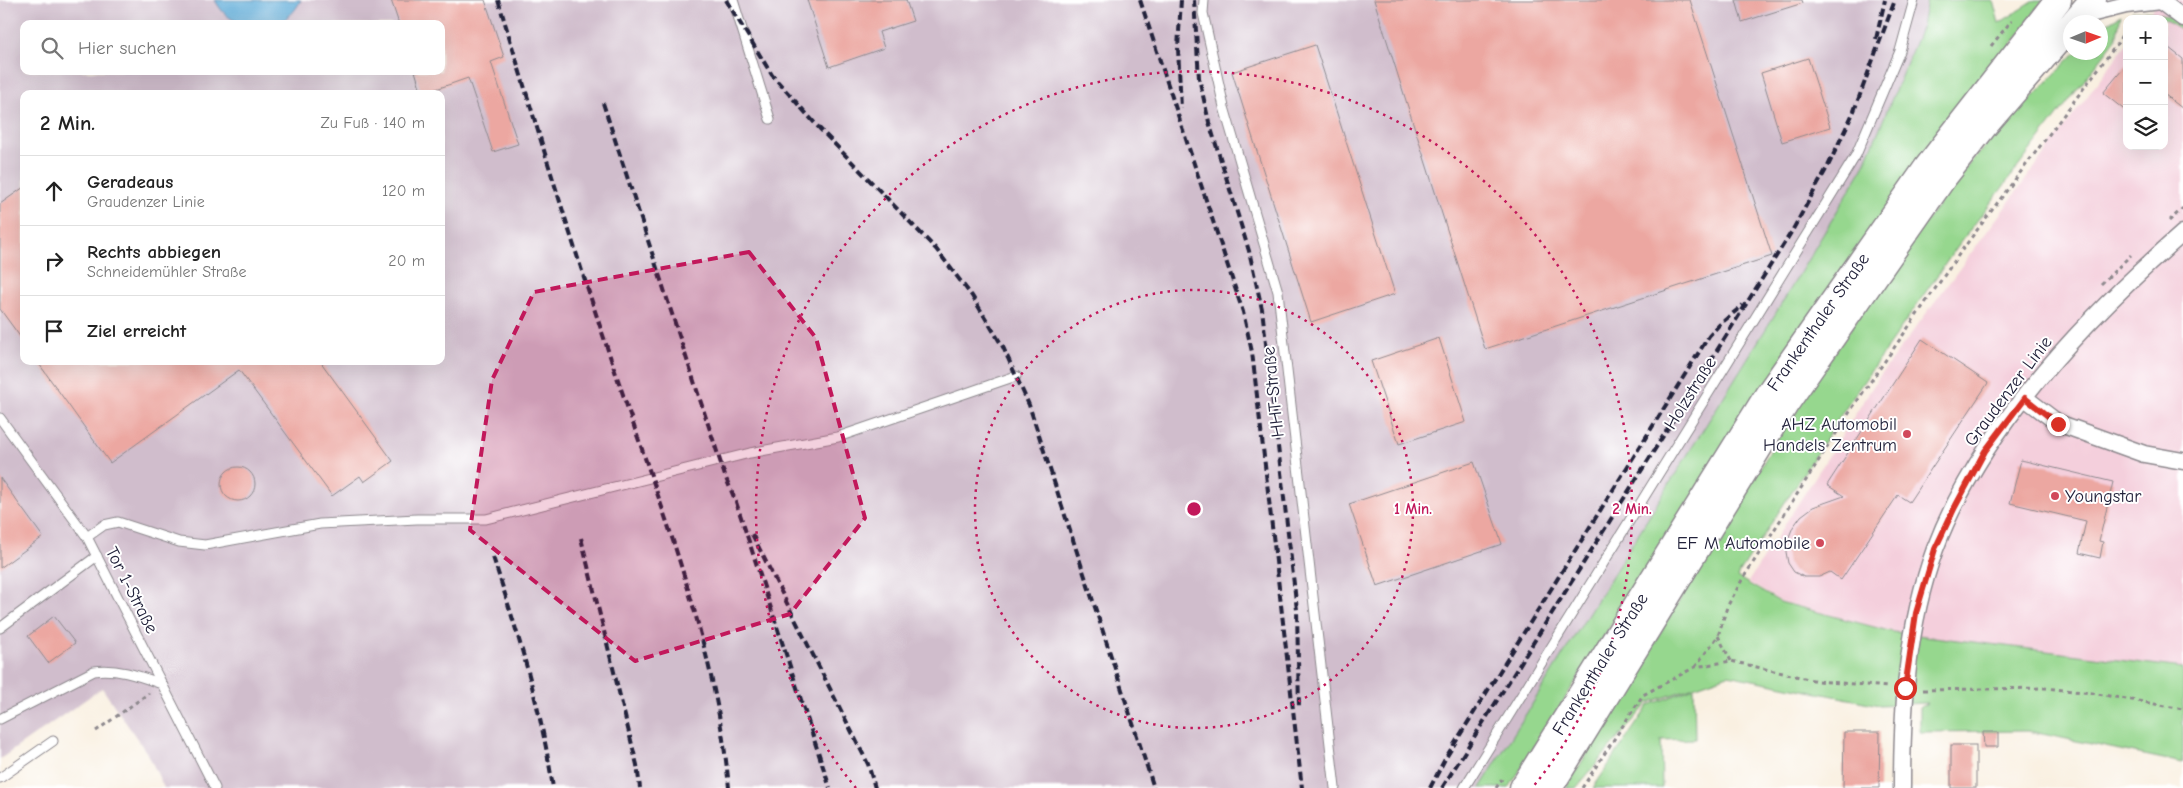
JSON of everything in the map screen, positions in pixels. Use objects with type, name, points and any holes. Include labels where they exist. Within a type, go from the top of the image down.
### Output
[{"type":"main road","name":"Frankenthaler Straße","points":[[1523,788],[1768,395],[1927,168],[2058,0]]},
{"type":"main road","name":"Frankenthaler Straße","points":[[1549,788],[1786,403],[1943,178],[1984,126],[2063,35]]},
{"type":"street","points":[[2087,15],[2126,5],[2159,0],[2183,18]]},
{"type":"street","name":"Graudenzer Linie","points":[[1902,788],[1902,724],[1905,688],[1916,613],[1935,549],[1955,507],[1985,451],[2066,347],[2148,264],[2183,233]]},
{"type":"street","points":[[2025,398],[2058,424],[2144,454],[2183,461]]},
{"type":"lane","points":[[733,0],[770,119]]},
{"type":"lane","name":"HHT-Straße","points":[[1204,0],[1203,13],[1224,107],[1278,292],[1334,788]]},
{"type":"lane","name":"Holzstraße","points":[[1464,788],[1856,156],[1900,51],[1914,0]]},
{"type":"lane","points":[[87,537],[104,525],[118,522],[178,542],[204,545],[320,524],[417,519],[486,519],[750,454],[838,437],[1016,376]]},
{"type":"lane","name":"Tor 1-Straße","points":[[0,418],[87,537],[215,788]]},
{"type":"lane","points":[[0,628],[96,556]]},
{"type":"lane","points":[[0,719],[94,671],[107,670],[129,673],[162,684]]},
{"type":"lane","points":[[0,778],[53,741]]},
{"type":"path","points":[[1695,667],[1718,636],[1727,607],[1742,580],[1853,407],[1962,250],[2117,44],[2123,33]]},
{"type":"path","points":[[1718,636],[1731,661]]},
{"type":"path","points":[[1582,788],[1643,694],[1695,667],[1731,661],[1817,681],[1935,691],[2045,688],[2092,692],[2183,709]]},
{"type":"path","points":[[96,731],[162,684]]},
{"type":"highlighted area","points":[[749,252],[816,338],[865,518],[790,614],[635,661],[470,530],[492,380],[534,292]]},
{"type":"shaded area","points":[[0,0],[1990,0],[1483,788],[164,788],[149,756],[102,688],[0,759]]},
{"type":"shaded area","points":[[2159,0],[2183,0],[2183,668],[1893,632],[1780,601],[1748,582],[1879,377],[2123,48],[2123,150],[2168,150],[2168,15],[2148,15]]},
{"type":"green space","points":[[1927,0],[1993,0],[1999,23],[2036,0],[2043,0],[1653,558],[1509,788],[1480,788],[1782,303],[1864,166],[1922,26]]},
{"type":"green space","points":[[2132,11],[2165,15],[2137,15]]},
{"type":"green space","points":[[2121,15],[2116,39],[2108,49],[2108,23]]},
{"type":"green space","points":[[2168,16],[2183,24],[2183,31],[2168,22]]},
{"type":"green space","points":[[2068,60],[2100,60],[1957,247],[1848,404],[1737,577],[1780,602],[1893,632],[2183,668],[2183,763],[2028,731],[1920,732],[1920,708],[1927,703],[1879,705],[1728,675],[1648,703],[1576,788],[1566,788],[1795,410],[1901,255],[1973,159]]},
{"type":"green space","points":[[1694,688],[1695,739],[1661,740],[1662,788],[1593,788],[1649,705]]},
{"type":"water","points":[[215,0],[301,0],[293,13],[283,20],[234,20],[227,16]]},
{"type":"building","points":[[391,0],[485,0],[504,57],[491,62],[518,144],[493,152],[468,78],[434,90],[421,90],[416,75],[445,75],[445,20],[398,20]]},
{"type":"building","points":[[807,0],[906,0],[913,21],[879,32],[884,48],[829,67]]},
{"type":"building","points":[[1374,0],[1690,0],[1772,256],[1485,349]]},
{"type":"building","points":[[1736,0],[1802,0],[1803,3],[1742,22]]},
{"type":"building","points":[[1315,45],[1395,294],[1311,322],[1232,72]]},
{"type":"building","points":[[2168,47],[2183,59],[2183,109],[2168,97]]},
{"type":"building","points":[[1808,58],[1830,127],[1782,142],[1761,73]]},
{"type":"building","points":[[2123,69],[2123,109],[2103,93]]},
{"type":"building","points":[[20,190],[20,336],[0,309],[0,204]]},
{"type":"building","points":[[1439,338],[1466,422],[1399,444],[1371,361]]},
{"type":"building","name":"AHZ Automobil Handels Zentrum","points":[[1922,339],[1988,383],[1909,502],[1898,495],[1841,580],[1830,572],[1819,577],[1804,577],[1794,572],[1788,563],[1786,552],[1788,539],[1793,527],[1801,516],[1813,507],[1844,496],[1827,485]]},
{"type":"building","points":[[40,365],[323,365],[393,461],[364,482],[360,476],[332,496],[239,370],[110,463]]},
{"type":"building","points":[[2021,460],[2113,482],[2099,541],[2103,542],[2100,558],[2079,553],[2086,521],[2010,503]]},
{"type":"building","points":[[1474,462],[1502,544],[1377,586],[1349,504]]},
{"type":"building","points":[[238,467],[250,472],[255,484],[250,496],[238,501],[226,496],[221,484],[226,472]]},
{"type":"building","points":[[0,478],[43,537],[0,568]]},
{"type":"building","points":[[54,616],[75,643],[48,663],[28,636]]},
{"type":"building","points":[[1844,732],[1880,732],[1879,788],[1843,788]]},
{"type":"building","points":[[1983,732],[1998,732],[1998,747],[1984,747]]},
{"type":"building","points":[[1951,745],[1976,745],[1976,788],[1951,788]]},
{"type":"railway","points":[[498,0],[585,281],[685,578],[712,682],[729,788]]},
{"type":"railway","points":[[726,0],[772,75],[820,129],[936,249],[972,296],[1003,347],[1029,405],[1154,788]]},
{"type":"railway","points":[[1140,0],[1243,312],[1252,352],[1302,788]]},
{"type":"railway","points":[[1181,0],[1178,48],[1181,108]]},
{"type":"railway","points":[[1194,0],[1199,78],[1209,122],[1249,251],[1262,309],[1297,610],[1299,708]]},
{"type":"railway","points":[[1876,39],[1885,0]]},
{"type":"railway","points":[[1442,788],[1792,231],[1828,166],[1854,111],[1895,0]]},
{"type":"railway","points":[[603,103],[725,476],[736,502],[830,788]]},
{"type":"railway","points":[[1430,788],[1445,759],[1709,336],[1743,305]]},
{"type":"railway","points":[[752,534],[868,764],[875,788]]},
{"type":"railway","points":[[581,538],[637,765],[640,788]]},
{"type":"railway","points":[[493,557],[520,643],[535,700],[553,788]]},
{"type":"place","name":"AHZ Automobil Handels Zentrum","points":[[1907,434]]},
{"type":"place","name":"Youngstar","points":[[2055,496]]},
{"type":"place","name":"EF M Automobile","points":[[1820,543]]},
{"type":"route","points":[[1905,688],[1916,613],[1935,549],[1985,451],[2025,398],[2058,424]]}]
